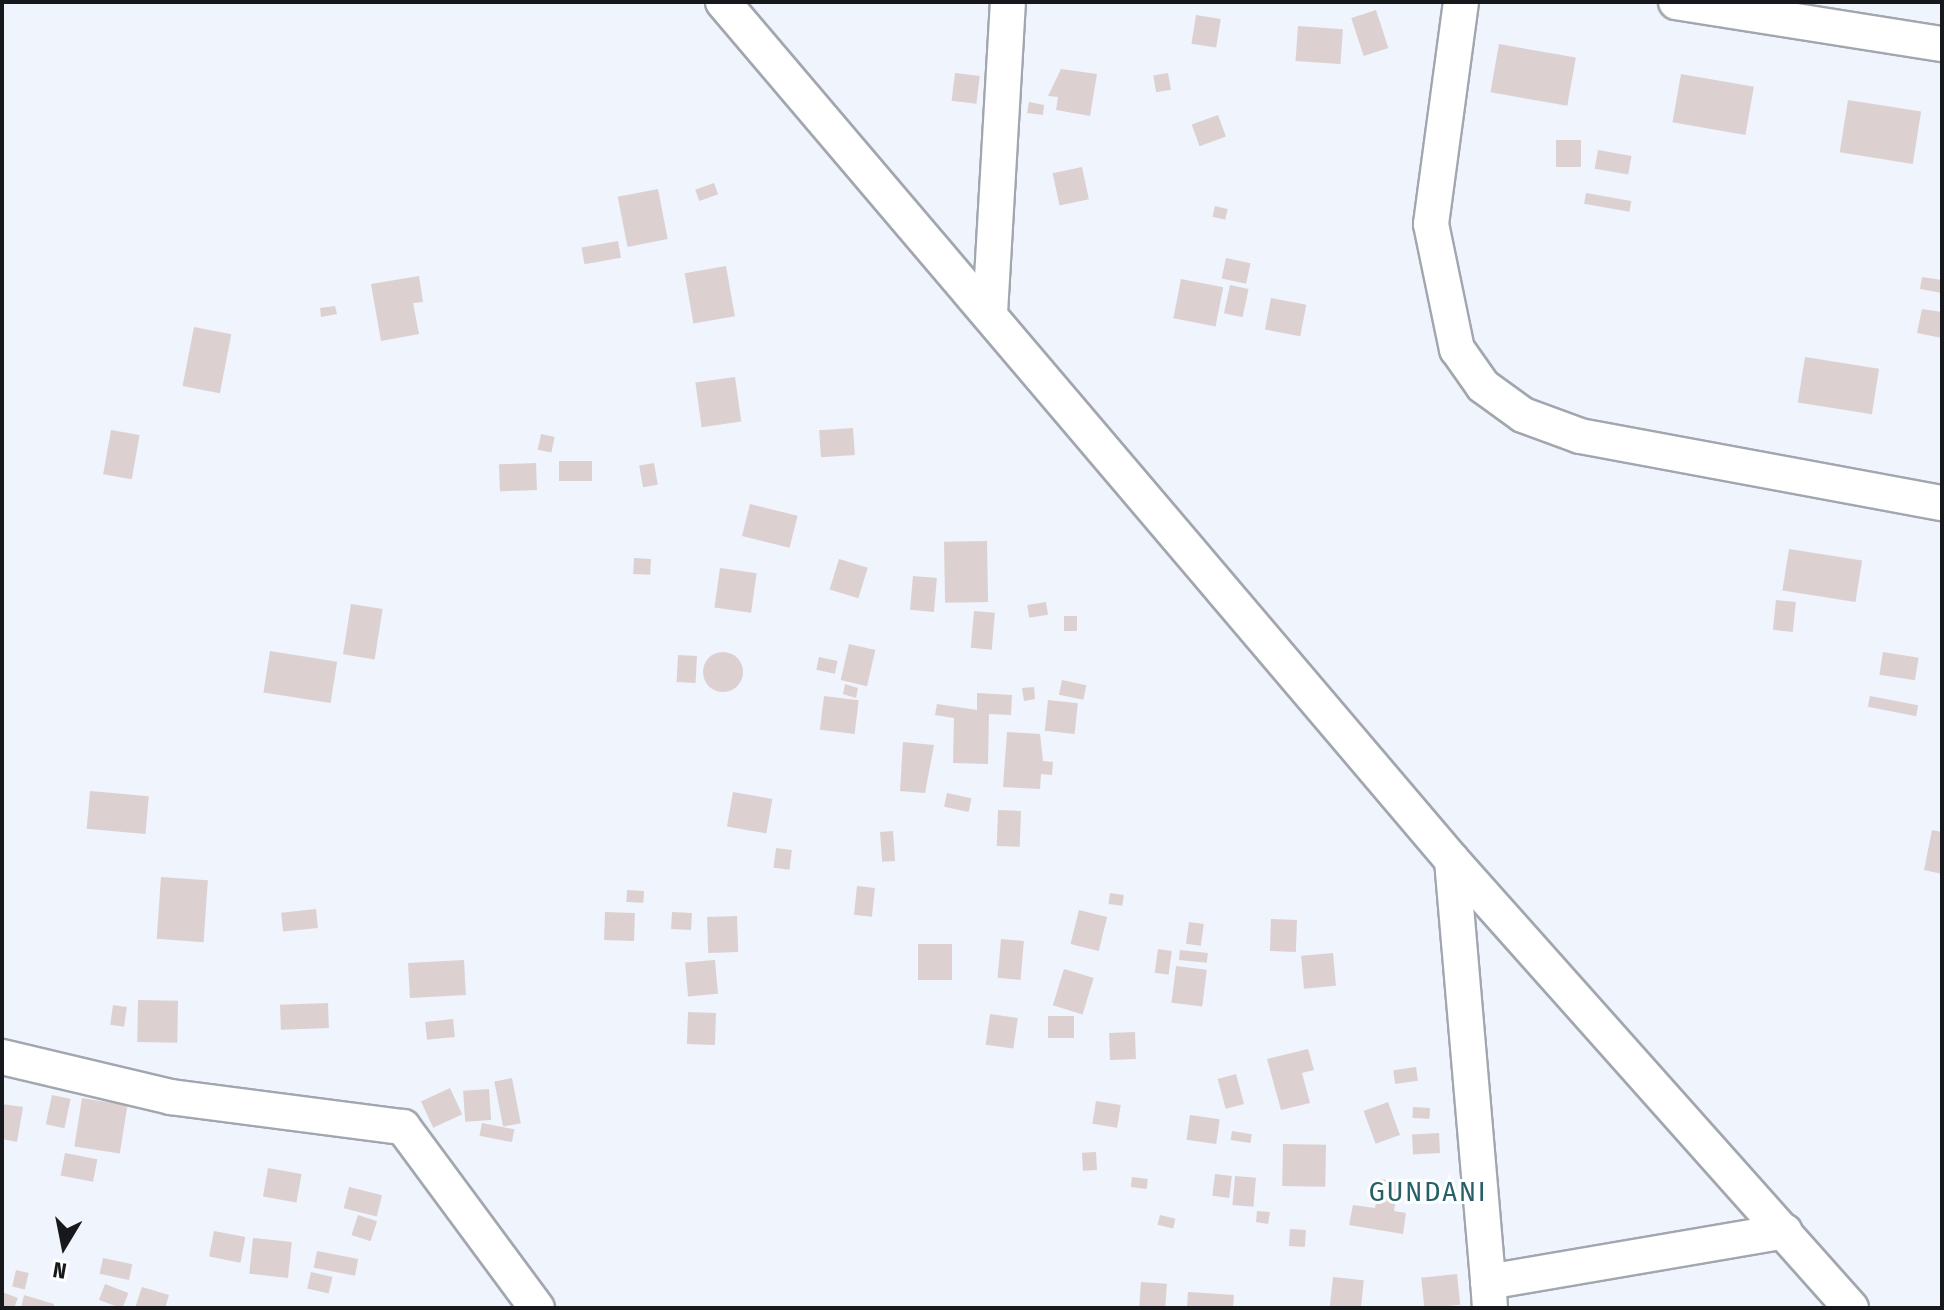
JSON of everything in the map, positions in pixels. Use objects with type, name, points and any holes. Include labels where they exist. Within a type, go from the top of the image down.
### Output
[{"type":"street","points":[[723,2],[1452,860],[1851,1308]]},
{"type":"street","points":[[990,313],[1008,2]]},
{"type":"street","points":[[1461,2],[1435,149],[1431,224],[1457,349],[1483,386],[1523,415],[1580,436],[1942,503]]},
{"type":"street","points":[[1676,2],[1942,44]]},
{"type":"street","points":[[1452,860],[1489,1295],[1785,1231]]},
{"type":"street","points":[[2,1057],[171,1097],[403,1127],[537,1308]]},
{"type":"building","points":[[1376,10],[1388,48],[1364,56],[1351,18]]},
{"type":"building","points":[[1196,15],[1221,19],[1216,48],[1191,44]]},
{"type":"building","points":[[1298,26],[1343,29],[1340,64],[1296,61]]},
{"type":"building","points":[[1499,44],[1576,58],[1567,106],[1490,92]]},
{"type":"building","points":[[1061,69],[1097,74],[1090,116],[1056,110],[1058,97],[1048,96]]},
{"type":"building","points":[[955,73],[980,76],[976,104],[952,101]]},
{"type":"building","points":[[1168,73],[1171,90],[1156,92],[1153,76]]},
{"type":"building","points":[[1681,74],[1754,87],[1745,135],[1672,122]]},
{"type":"building","points":[[1848,100],[1921,112],[1913,164],[1840,152]]},
{"type":"building","points":[[1029,102],[1044,105],[1043,115],[1027,113]]},
{"type":"building","points":[[1218,115],[1226,137],[1200,146],[1192,125]]},
{"type":"building","points":[[1556,140],[1581,140],[1581,167],[1556,167]]},
{"type":"building","points":[[1598,150],[1631,156],[1628,175],[1595,169]]},
{"type":"building","points":[[1082,167],[1089,199],[1060,206],[1053,173]]},
{"type":"building","points":[[714,183],[718,194],[699,201],[695,190]]},
{"type":"building","points":[[658,189],[668,239],[627,247],[618,197]]},
{"type":"building","points":[[1586,193],[1631,201],[1629,212],[1584,204]]},
{"type":"building","points":[[1215,206],[1228,209],[1225,220],[1213,217]]},
{"type":"building","points":[[618,241],[621,258],[585,264],[582,247]]},
{"type":"building","points":[[1226,258],[1250,263],[1246,284],[1222,279]]},
{"type":"building","points":[[726,266],[735,316],[693,324],[685,273]]},
{"type":"building","points":[[419,276],[423,302],[413,303],[419,334],[381,341],[371,284]]},
{"type":"building","points":[[1922,277],[1942,280],[1942,293],[1920,289]]},
{"type":"building","points":[[1181,279],[1223,287],[1216,326],[1173,318]]},
{"type":"building","points":[[1230,285],[1249,289],[1243,317],[1224,313]]},
{"type":"building","points":[[1271,298],[1306,305],[1300,336],[1265,329]]},
{"type":"building","points":[[335,306],[337,314],[321,317],[320,308]]},
{"type":"building","points":[[1922,309],[1942,312],[1942,338],[1917,333]]},
{"type":"building","points":[[194,327],[231,334],[220,393],[183,386]]},
{"type":"building","points":[[1805,357],[1879,369],[1872,414],[1798,402]]},
{"type":"building","points":[[735,377],[741,422],[702,427],[695,383]]},
{"type":"building","points":[[853,428],[855,455],[821,457],[819,430]]},
{"type":"building","points":[[111,430],[140,435],[132,479],[103,474]]},
{"type":"building","points":[[541,434],[555,437],[551,453],[538,450]]},
{"type":"building","points":[[559,461],[592,461],[592,481],[559,481]]},
{"type":"building","points":[[536,463],[537,490],[500,491],[499,464]]},
{"type":"building","points":[[654,463],[658,485],[643,487],[639,466]]},
{"type":"building","points":[[750,504],[798,516],[790,548],[742,536]]},
{"type":"building","points":[[987,541],[988,602],[945,603],[944,542]]},
{"type":"building","points":[[1789,549],[1862,561],[1856,602],[1782,590]]},
{"type":"building","points":[[634,558],[651,559],[650,575],[633,574]]},
{"type":"building","points":[[839,559],[868,568],[858,598],[830,590]]},
{"type":"building","points":[[720,568],[757,573],[751,613],[714,608]]},
{"type":"building","points":[[913,576],[937,578],[934,612],[910,610]]},
{"type":"building","points":[[1776,600],[1796,602],[1793,632],[1773,630]]},
{"type":"building","points":[[1046,602],[1048,615],[1029,618],[1027,605]]},
{"type":"building","points":[[351,604],[383,609],[375,659],[343,654]]},
{"type":"building","points":[[974,611],[995,613],[992,650],[971,648]]},
{"type":"building","points":[[1064,616],[1077,616],[1077,631],[1064,631]]},
{"type":"building","points":[[849,644],[875,650],[867,686],[841,680]]},
{"type":"building","points":[[270,651],[337,662],[331,703],[263,692]]},
{"type":"building","points":[[723,652],[737,658],[743,672],[737,686],[723,692],[709,686],[703,672],[709,658]]},
{"type":"building","points":[[1883,652],[1919,658],[1915,680],[1879,675]]},
{"type":"building","points":[[678,655],[697,656],[696,683],[677,682]]},
{"type":"building","points":[[819,657],[838,661],[835,674],[816,670]]},
{"type":"building","points":[[1062,680],[1086,685],[1083,700],[1059,695]]},
{"type":"building","points":[[845,684],[858,688],[856,698],[843,694]]},
{"type":"building","points":[[1034,687],[1035,699],[1024,701],[1022,688]]},
{"type":"building","points":[[977,693],[1012,695],[1011,715],[989,714],[988,764],[953,763],[954,718],[935,715],[937,704],[977,710]]},
{"type":"building","points":[[824,696],[859,700],[855,734],[820,730]]},
{"type":"building","points":[[1870,696],[1918,705],[1916,716],[1868,707]]},
{"type":"building","points":[[1048,700],[1078,703],[1075,734],[1045,731]]},
{"type":"building","points":[[1007,732],[1040,734],[1043,761],[1053,762],[1052,775],[1041,774],[1040,789],[1003,787]]},
{"type":"building","points":[[903,742],[934,745],[925,793],[900,791]]},
{"type":"building","points":[[90,791],[149,796],[145,834],[87,829]]},
{"type":"building","points":[[733,792],[772,799],[766,833],[727,826]]},
{"type":"building","points":[[947,793],[971,798],[969,812],[944,807]]},
{"type":"building","points":[[998,810],[1021,811],[1020,847],[997,846]]},
{"type":"building","points":[[1932,830],[1942,832],[1942,874],[1924,870]]},
{"type":"building","points":[[893,831],[895,861],[882,862],[880,832]]},
{"type":"building","points":[[776,848],[792,850],[789,870],[774,868]]},
{"type":"building","points":[[161,877],[208,880],[204,942],[157,939]]},
{"type":"building","points":[[857,886],[875,888],[872,917],[854,915]]},
{"type":"building","points":[[627,890],[644,891],[643,903],[626,902]]},
{"type":"building","points":[[1110,893],[1124,895],[1122,906],[1108,904]]},
{"type":"building","points":[[316,909],[318,928],[283,932],[281,913]]},
{"type":"building","points":[[1079,910],[1107,917],[1099,951],[1071,944]]},
{"type":"building","points":[[605,912],[635,913],[634,941],[604,940]]},
{"type":"building","points":[[672,912],[692,913],[691,930],[671,929]]},
{"type":"building","points":[[737,916],[738,952],[708,953],[707,917]]},
{"type":"building","points":[[1271,919],[1297,920],[1296,952],[1270,951]]},
{"type":"building","points":[[1189,922],[1204,924],[1201,946],[1186,944]]},
{"type":"building","points":[[1001,939],[1024,941],[1021,980],[998,978]]},
{"type":"building","points":[[918,944],[952,944],[952,980],[918,980]]},
{"type":"building","points":[[1158,949],[1172,951],[1169,975],[1155,973]]},
{"type":"building","points":[[1180,950],[1208,953],[1207,963],[1179,960]]},
{"type":"building","points":[[1333,953],[1336,986],[1304,989],[1301,956]]},
{"type":"building","points":[[464,960],[466,995],[410,998],[408,963]]},
{"type":"building","points":[[715,960],[718,994],[688,996],[685,963]]},
{"type":"building","points":[[1176,966],[1207,970],[1202,1007],[1171,1003]]},
{"type":"building","points":[[1064,969],[1094,978],[1083,1014],[1053,1005]]},
{"type":"building","points":[[138,1000],[178,1001],[177,1043],[137,1042]]},
{"type":"building","points":[[328,1003],[329,1028],[281,1030],[280,1005]]},
{"type":"building","points":[[113,1005],[127,1007],[124,1027],[110,1025]]},
{"type":"building","points":[[688,1012],[716,1013],[715,1045],[687,1044]]},
{"type":"building","points":[[990,1014],[1018,1018],[1013,1049],[986,1045]]},
{"type":"building","points":[[1048,1016],[1074,1016],[1074,1038],[1048,1038]]},
{"type":"building","points":[[453,1019],[455,1037],[427,1040],[425,1022]]},
{"type":"building","points":[[1135,1032],[1136,1059],[1110,1060],[1109,1033]]},
{"type":"building","points":[[1308,1049],[1314,1070],[1302,1073],[1310,1103],[1281,1110],[1267,1059]]},
{"type":"building","points":[[1416,1067],[1418,1081],[1395,1084],[1393,1070]]},
{"type":"building","points":[[1236,1074],[1244,1104],[1226,1109],[1218,1079]]},
{"type":"building","points":[[512,1078],[521,1123],[503,1127],[494,1081]]},
{"type":"building","points":[[450,1088],[462,1114],[433,1128],[421,1102]]},
{"type":"building","points":[[489,1089],[491,1120],[465,1122],[463,1091]]},
{"type":"building","points":[[52,1095],[71,1099],[64,1128],[46,1124]]},
{"type":"building","points":[[82,1098],[127,1105],[120,1154],[74,1146]]},
{"type":"building","points":[[1096,1101],[1121,1105],[1117,1128],[1092,1124]]},
{"type":"building","points":[[1388,1102],[1400,1135],[1376,1144],[1364,1111]]},
{"type":"building","points":[[2,1104],[23,1107],[17,1142],[2,1139]]},
{"type":"building","points":[[1413,1107],[1430,1108],[1429,1119],[1412,1118]]},
{"type":"building","points":[[1190,1115],[1220,1119],[1216,1144],[1187,1140]]},
{"type":"building","points":[[482,1123],[514,1129],[512,1142],[480,1136]]},
{"type":"building","points":[[1232,1131],[1252,1134],[1250,1143],[1231,1140]]},
{"type":"building","points":[[1439,1133],[1440,1153],[1413,1154],[1412,1134]]},
{"type":"building","points":[[1283,1144],[1326,1145],[1325,1187],[1282,1186]]},
{"type":"building","points":[[1096,1152],[1097,1170],[1083,1171],[1082,1153]]},
{"type":"building","points":[[65,1153],[97,1159],[93,1182],[61,1176]]},
{"type":"building","points":[[268,1168],[301,1174],[296,1202],[263,1197]]},
{"type":"building","points":[[1215,1174],[1232,1176],[1229,1198],[1212,1196]]},
{"type":"building","points":[[1235,1176],[1256,1178],[1253,1207],[1232,1205]]},
{"type":"building","points":[[1132,1177],[1148,1179],[1147,1189],[1131,1187]]},
{"type":"building","points":[[1380,1179],[1399,1182],[1394,1211],[1406,1213],[1403,1234],[1349,1225],[1353,1205],[1375,1208]]},
{"type":"building","points":[[349,1187],[382,1195],[377,1217],[344,1208]]},
{"type":"building","points":[[1257,1211],[1270,1212],[1268,1224],[1256,1222]]},
{"type":"building","points":[[358,1215],[377,1221],[371,1241],[352,1235]]},
{"type":"building","points":[[1160,1215],[1176,1219],[1173,1229],[1158,1225]]},
{"type":"building","points":[[1290,1229],[1306,1230],[1305,1247],[1289,1246]]},
{"type":"building","points":[[214,1231],[245,1237],[240,1263],[209,1257]]},
{"type":"building","points":[[253,1238],[292,1242],[288,1278],[249,1274]]},
{"type":"building","points":[[317,1251],[358,1259],[355,1276],[314,1268]]},
{"type":"building","points":[[103,1258],[132,1264],[129,1280],[100,1274]]},
{"type":"building","points":[[16,1270],[29,1273],[25,1289],[12,1287]]},
{"type":"building","points":[[311,1272],[332,1277],[329,1294],[307,1289]]},
{"type":"building","points":[[1457,1274],[1460,1305],[1424,1308],[1421,1278]]},
{"type":"building","points":[[1333,1277],[1364,1280],[1361,1308],[1330,1308]]},
{"type":"building","points":[[1141,1282],[1167,1284],[1165,1308],[1139,1308]]},
{"type":"building","points":[[105,1284],[128,1293],[123,1308],[99,1300]]},
{"type":"building","points":[[142,1287],[169,1295],[165,1308],[135,1308]]},
{"type":"building","points":[[2,1292],[18,1298],[14,1308],[2,1308]]},
{"type":"building","points":[[1188,1292],[1234,1295],[1233,1308],[1187,1308]]},
{"type":"building","points":[[24,1295],[54,1304],[53,1308],[21,1308]]},
{"type":"district","name":"GUNDANI","points":[[1428,1192]]}]
